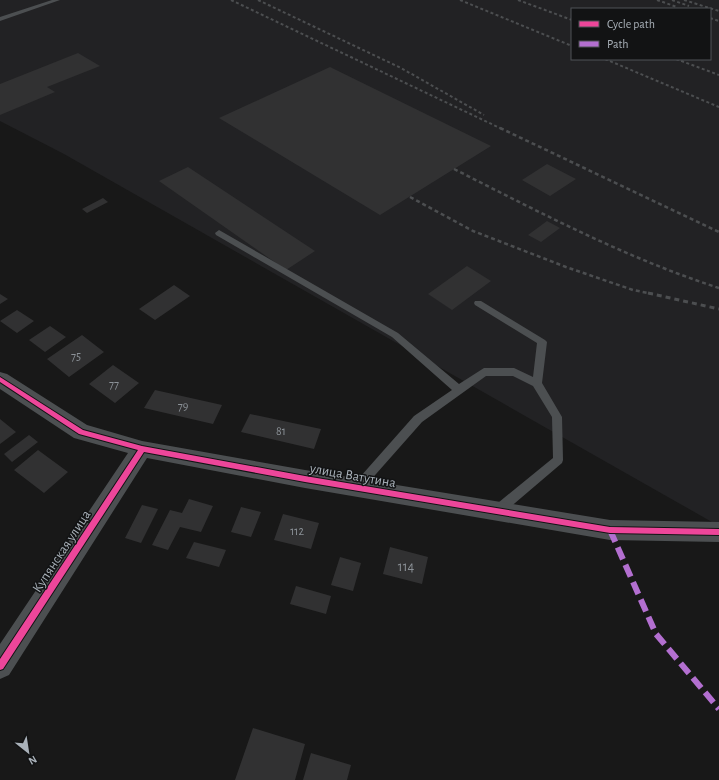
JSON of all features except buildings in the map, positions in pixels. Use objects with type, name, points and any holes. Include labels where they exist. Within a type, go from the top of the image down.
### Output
[{"type":"street","name":"улица Ватутина","points":[[0,379],[81,432],[142,449],[357,488],[610,530],[719,532]]},
{"type":"street","name":"Купянская улица","points":[[0,666],[142,449]]},
{"type":"lane","points":[[0,19],[57,0]]},
{"type":"lane","points":[[219,233],[395,335],[459,390]]},
{"type":"lane","points":[[478,303],[542,342],[537,383]]},
{"type":"lane","points":[[357,488],[418,419],[484,372],[514,372],[537,383],[557,417],[558,460],[497,511]]},
{"type":"shaded area","points":[[0,0],[719,0],[719,526],[64,154],[0,121]]},
{"type":"railway","points":[[231,0],[502,129]]},
{"type":"railway","points":[[258,0],[401,68],[484,115]]},
{"type":"railway","points":[[460,0],[571,46]]},
{"type":"railway","points":[[518,0],[571,20]]},
{"type":"railway","points":[[657,0],[677,7]]},
{"type":"railway","points":[[672,0],[689,6]]},
{"type":"railway","points":[[684,0],[709,8]]},
{"type":"railway","points":[[711,8],[719,11]]},
{"type":"railway","points":[[711,18],[719,21]]},
{"type":"railway","points":[[607,60],[719,107]]},
{"type":"railway","points":[[679,60],[719,75]]},
{"type":"railway","points":[[500,128],[719,232]]},
{"type":"railway","points":[[454,169],[617,249],[684,276],[719,288]]},
{"type":"railway","points":[[410,197],[473,231],[566,267],[633,290],[648,293]]},
{"type":"railway","points":[[648,293],[653,294]]},
{"type":"railway","points":[[648,293],[719,309]]},
{"type":"marked path","points":[[610,530],[656,634],[719,709]]},
{"type":"cycle path","points":[[0,379],[81,432],[142,449],[305,479],[610,530],[719,532]]},
{"type":"cycle path","points":[[0,666],[142,449]]}]
